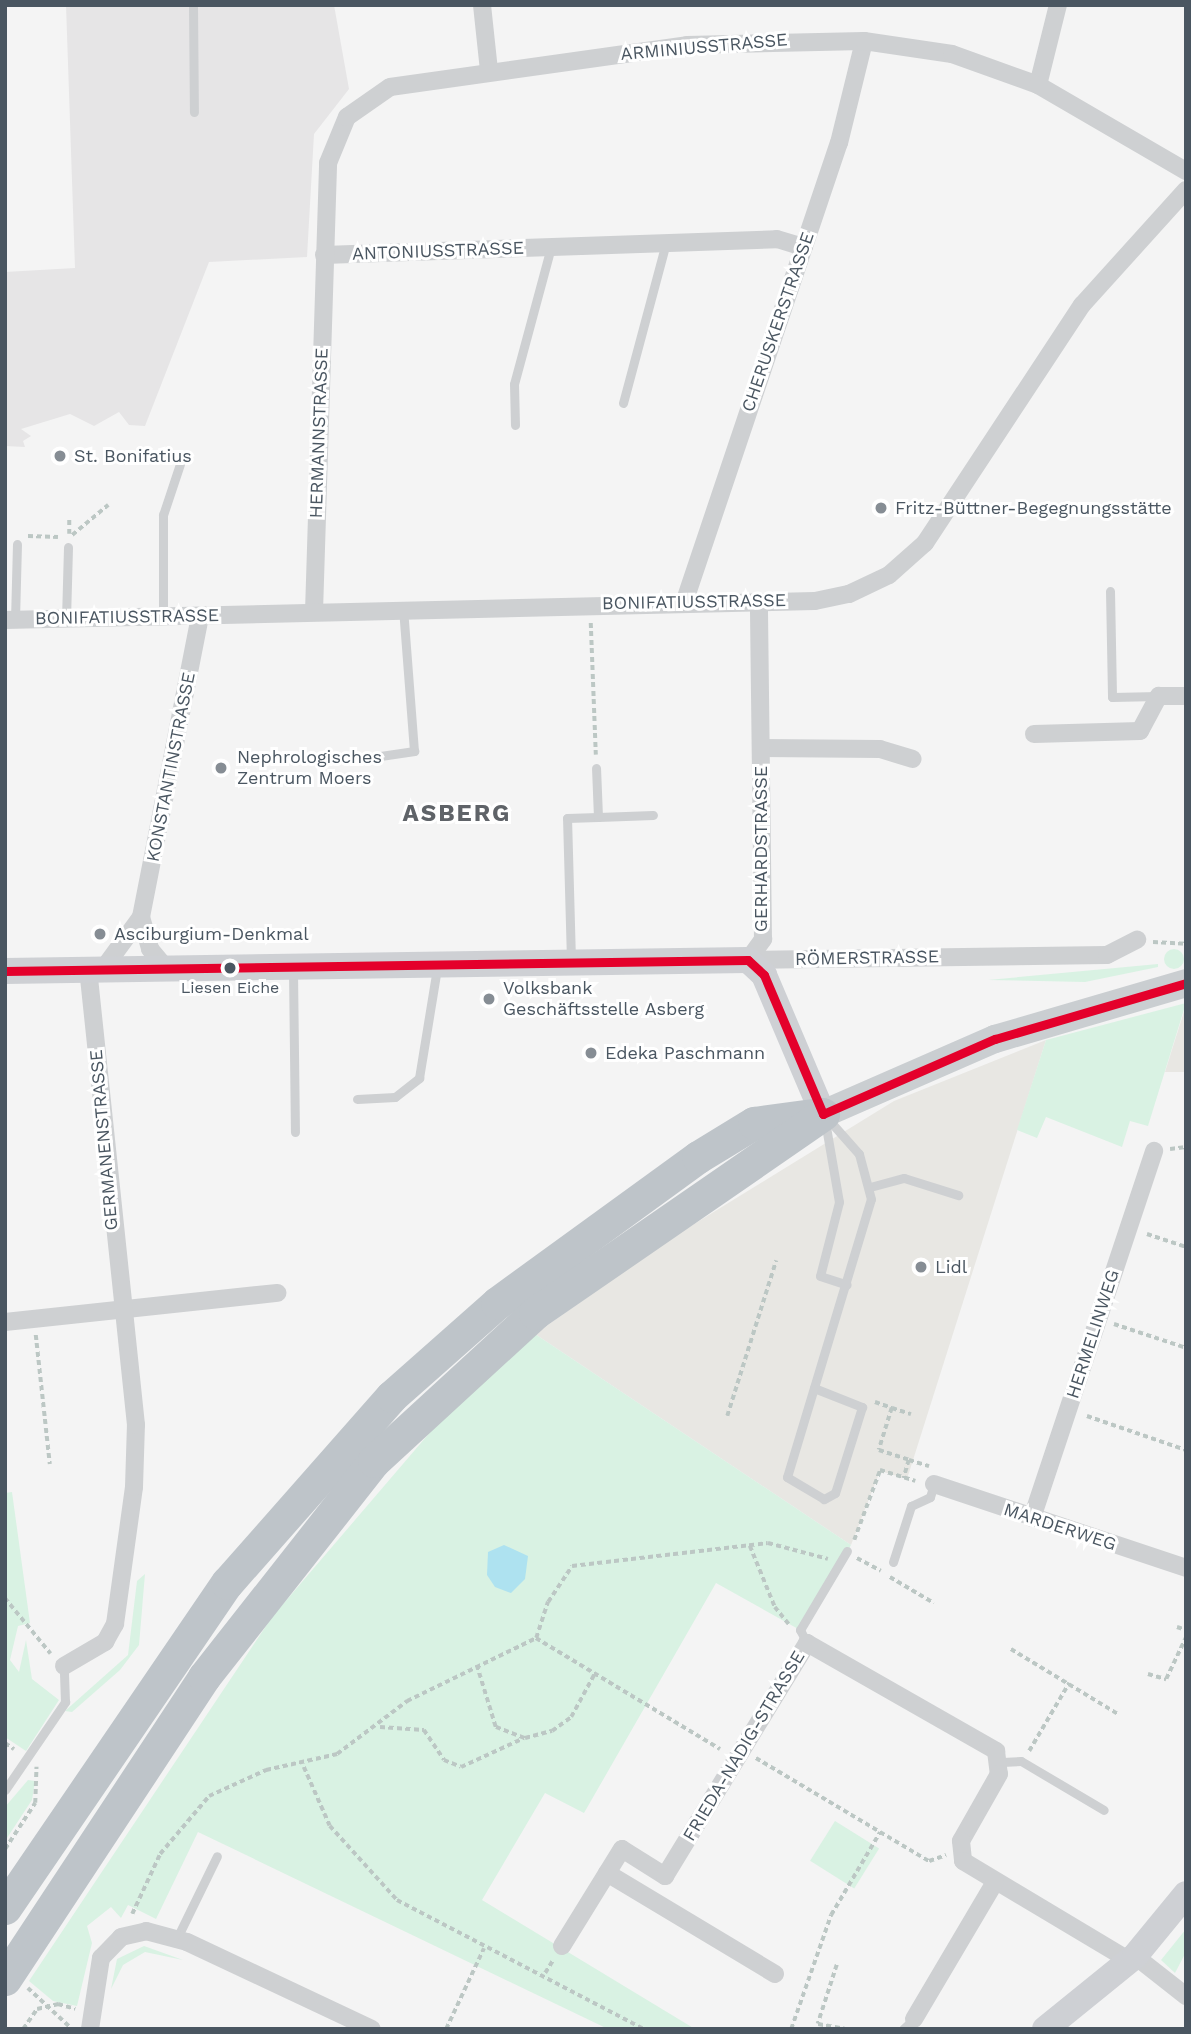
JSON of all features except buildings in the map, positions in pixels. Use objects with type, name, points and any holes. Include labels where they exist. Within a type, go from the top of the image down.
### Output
[{"type":"highway","points":[[5,1908],[227,1583],[393,1396],[497,1303],[698,1157],[754,1123],[823,1114]]},
{"type":"highway","points":[[12,1980],[228,1644],[374,1461],[535,1313],[823,1114]]},
{"type":"main road","points":[[823,1114],[995,1039],[1186,983]]},
{"type":"street","points":[[482,5],[489,71]]},
{"type":"street","points":[[1038,85],[1058,5]]},
{"type":"street","name":"ARMINIUSSTRASSE","points":[[324,255],[328,163],[347,117],[390,87],[489,71],[687,46],[864,41],[952,54],[1038,85],[1186,171]]},
{"type":"street","name":"CHERUSKERSTRASSE","points":[[685,600],[804,247],[864,41]]},
{"type":"street","name":"BONIFATIUSSTRASSE","points":[[10,620],[200,617],[685,600],[759,602],[849,594],[908,562],[943,521],[1082,305],[1186,190]]},
{"type":"street","name":"ANTONIUSSTRASSE","points":[[324,255],[777,239],[804,247]]},
{"type":"street","name":"HERMANNSTRASSE","points":[[314,611],[324,255]]},
{"type":"street","name":"GERHARDSTRASSE","points":[[748,960],[763,939],[759,602]]},
{"type":"street","name":"KONSTANTINSTRASSE","points":[[167,969],[150,949],[141,917],[200,617]]},
{"type":"street","points":[[1034,734],[1140,731],[1159,696],[1186,696]]},
{"type":"street","points":[[761,748],[880,749],[913,759]]},
{"type":"street","name":"KONSTANTINSTRASSE","points":[[96,968],[141,917]]},
{"type":"street","name":"RÖMERSTRASSE","points":[[5,971],[96,968],[437,968],[1107,955],[1137,940]]},
{"type":"street","points":[[748,960],[764,975],[823,1114]]},
{"type":"street","name":"GERMANENSTRASSE","points":[[64,1666],[105,1643],[123,1598],[136,1424],[121,1311],[96,968]]},
{"type":"street","name":"HERMELINWEG","points":[[1032,1518],[1154,1150]]},
{"type":"street","points":[[5,1322],[277,1293]]},
{"type":"street","name":"MARDERWEG","points":[[934,1484],[1186,1568]]},
{"type":"street","name":"FRIEDA-NADIG-STRASSE","points":[[651,1899],[739,1754],[803,1637],[996,1751],[1002,1762]]},
{"type":"street","points":[[1002,1762],[959,1852],[995,1882],[1133,1959],[1186,1996]]},
{"type":"street","points":[[562,1946],[622,1849],[665,1876]]},
{"type":"street","points":[[607,1873],[775,1974]]},
{"type":"street","points":[[908,2024],[995,1882]]},
{"type":"street","points":[[1045,2029],[1133,1959],[1186,1894]]},
{"type":"street","points":[[90,2029],[101,1958],[109,1946],[135,1932],[177,1938],[372,2029]]},
{"type":"lane","points":[[193,5],[194,112]]},
{"type":"lane","points":[[623,403],[666,242]]},
{"type":"lane","name":"ANTONIUSSTRASSE","points":[[515,425],[514,384],[551,247]]},
{"type":"lane","points":[[163,618],[163,514],[180,464]]},
{"type":"lane","points":[[10,620],[17,544]]},
{"type":"lane","points":[[66,620],[68,547]]},
{"type":"lane","points":[[1110,591],[1112,696],[1159,696]]},
{"type":"lane","points":[[360,759],[414,751],[403,609]]},
{"type":"lane","points":[[596,768],[598,817]]},
{"type":"lane","points":[[571,964],[567,818],[653,815]]},
{"type":"lane","points":[[357,1099],[396,1097],[419,1078],[437,968]]},
{"type":"lane","points":[[293,969],[295,1132]]},
{"type":"lane","points":[[814,1388],[862,1407],[835,1493],[824,1499],[787,1477],[814,1388],[870,1211],[870,1187],[859,1154],[823,1114]]},
{"type":"lane","points":[[823,1114],[839,1202],[820,1276],[847,1285]]},
{"type":"lane","points":[[870,1187],[904,1178],[958,1195]]},
{"type":"lane","points":[[893,1562],[911,1506],[930,1497],[934,1484]]},
{"type":"lane","points":[[803,1637],[847,1551]]},
{"type":"lane","points":[[5,1790],[65,1702],[64,1666]]},
{"type":"lane","points":[[1002,1762],[1023,1762],[1104,1810]]},
{"type":"lane","points":[[177,1938],[217,1856]]},
{"type":"path","points":[[17,544],[23,536],[69,538],[108,505]]},
{"type":"path","points":[[590,603],[596,768]]},
{"type":"path","points":[[1137,940],[1186,944]]},
{"type":"path","points":[[1128,1227],[1186,1247]]},
{"type":"path","points":[[727,1416],[776,1261]]},
{"type":"path","points":[[1098,1318],[1186,1348]]},
{"type":"path","points":[[34,1319],[50,1464]]},
{"type":"path","points":[[862,1407],[864,1399],[911,1413]]},
{"type":"path","points":[[892,1408],[879,1450],[909,1460],[904,1478]]},
{"type":"path","points":[[1068,1410],[1186,1450]]},
{"type":"path","points":[[847,1551],[880,1471],[934,1484]]},
{"type":"path","points":[[135,1932],[131,1914],[153,1866],[198,1805],[246,1778],[304,1766],[358,1743],[407,1700],[536,1638],[548,1602],[572,1566],[750,1546],[783,1545],[839,1564]]},
{"type":"path","points":[[750,1546],[782,1619],[803,1637]]},
{"type":"path","points":[[5,1598],[64,1666]]},
{"type":"path","points":[[1177,1627],[1186,1630]]},
{"type":"path","points":[[1148,1674],[1166,1679],[1186,1637]]},
{"type":"path","points":[[536,1638],[929,1861],[959,1852]]},
{"type":"path","points":[[1011,1648],[1118,1714]]},
{"type":"path","points":[[477,1665],[496,1727],[525,1738]]},
{"type":"path","points":[[378,1727],[424,1730],[444,1760],[461,1767],[525,1738],[552,1731],[571,1717],[595,1673]]},
{"type":"path","points":[[1023,1762],[1069,1683]]},
{"type":"path","points":[[5,1849],[35,1803],[40,1777],[28,1759]]},
{"type":"path","points":[[304,1766],[330,1826],[360,1866],[418,1915],[484,1948],[532,1966],[644,2029]]},
{"type":"path","points":[[791,2029],[831,1915],[880,1832]]},
{"type":"path","points":[[446,2029],[484,1948]]},
{"type":"path","points":[[837,1965],[818,2024],[845,2029]]},
{"type":"path","points":[[12,1980],[67,2018],[70,2029]]},
{"type":"path","points":[[23,2029],[31,2014],[45,2007],[91,2010]]},
{"type":"shaded area","points":[[66,5],[334,5],[349,89],[314,134],[307,257],[209,262],[145,426],[129,425],[119,412],[94,426],[70,414],[21,429],[31,436],[23,441],[25,447],[5,446],[5,272],[75,268]]},
{"type":"shaded area","points":[[1186,1005],[1186,1072],[1165,1072]]},
{"type":"shaded area","points":[[1046,1040],[907,1479],[880,1471],[851,1545],[535,1334],[673,1237],[894,1101]]},
{"type":"green space","points":[[1174,949],[1181,952],[1184,959],[1181,966],[1174,969],[1167,966],[1164,959],[1167,952]]},
{"type":"green space","points":[[1158,964],[1158,967],[1085,982],[988,980]]},
{"type":"green space","points":[[1186,1003],[1148,1126],[1130,1121],[1122,1147],[1046,1117],[1037,1138],[1017,1130],[1046,1040]]},
{"type":"green space","points":[[535,1334],[851,1545],[800,1630],[716,1583],[584,1813],[545,1793],[482,1900],[695,2029],[608,2029],[198,1832],[156,1919],[128,1905],[121,1918],[111,1907],[87,1926],[92,1943],[77,2006],[53,2001],[29,1981],[272,1617],[444,1416]]},
{"type":"green space","points":[[12,1492],[30,1623],[18,1626],[10,1660],[19,1672],[26,1640],[32,1679],[59,1700],[26,1751],[5,1737],[5,1493]]},
{"type":"green space","points":[[145,1574],[139,1645],[120,1670],[72,1712],[65,1711],[128,1655],[137,1581]]},
{"type":"green space","points":[[28,1780],[35,1781],[32,1800],[5,1841],[5,1807]]},
{"type":"green space","points":[[835,1821],[879,1849],[854,1888],[810,1861]]},
{"type":"green space","points":[[1186,1929],[1186,1952],[1175,1973],[1161,1960]]},
{"type":"green space","points":[[144,1946],[183,1960],[145,1952],[123,1965],[111,1989],[117,1959]]},
{"type":"water","points":[[504,1545],[528,1556],[525,1579],[511,1593],[495,1587],[487,1575],[488,1552]]},
{"type":"transit line","points":[[748,960],[764,975],[823,1114]]},
{"type":"transit line","points":[[5,971],[748,960]]},
{"type":"transit line","points":[[823,1114],[995,1039],[1186,983]]},
{"type":"place","name":"St. Bonifatius","points":[[60,456]]},
{"type":"place","name":"Fritz-Büttner-Begegnungsstätte","points":[[881,508]]},
{"type":"place","name":"Nephrologisches Zentrum Moers","points":[[221,768]]},
{"type":"place","name":"Asciburgium-Denkmal","points":[[100,934]]},
{"type":"place","name":"Liesen Eiche","points":[[230,968]]},
{"type":"place","name":"Volksbank Geschäftsstelle Asberg","points":[[489,999]]},
{"type":"place","name":"Edeka Paschmann","points":[[591,1053]]},
{"type":"place","name":"Lidl","points":[[921,1267]]},
{"type":"district","name":"ASBERG","points":[[457,814]]}]
